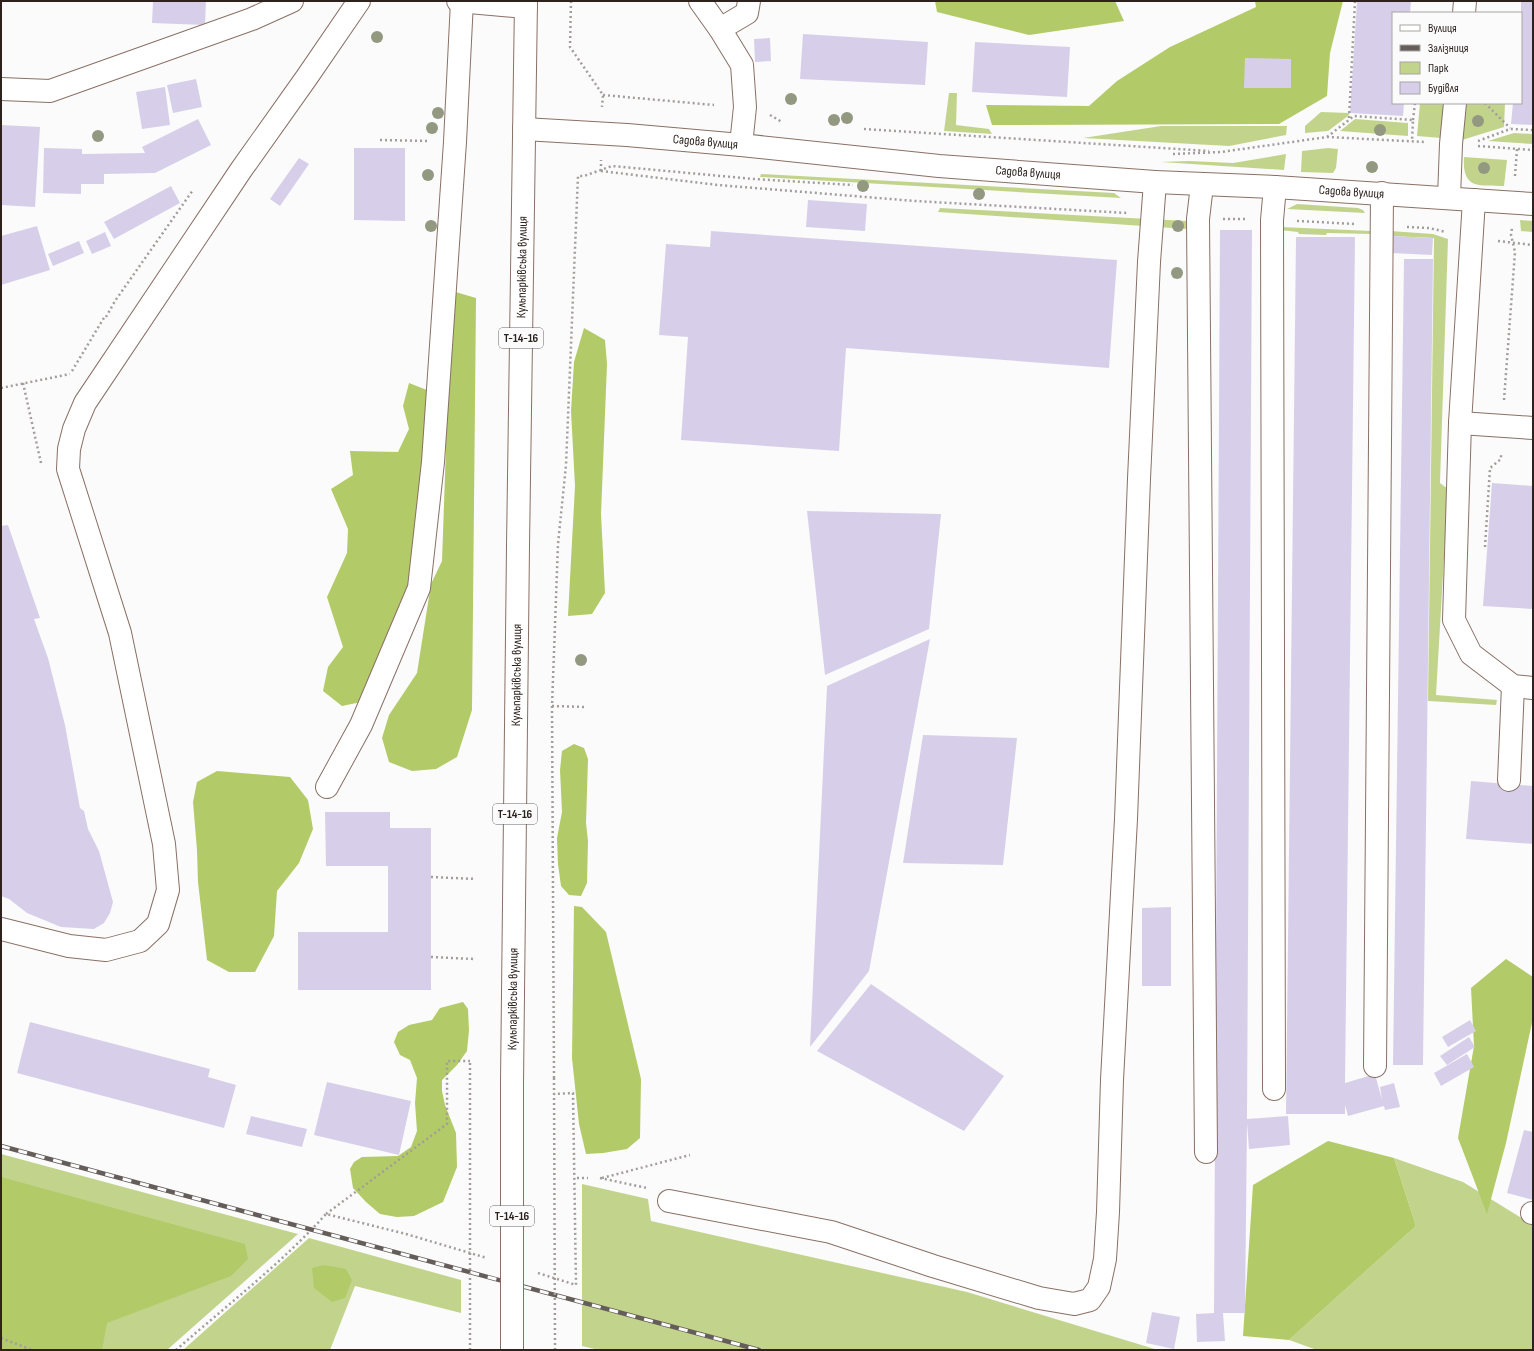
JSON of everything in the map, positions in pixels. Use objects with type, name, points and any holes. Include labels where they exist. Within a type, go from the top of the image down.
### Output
[{"type":"main road","points":[[1,90],[50,91],[251,10],[292,1]]},
{"type":"main road","points":[[1,929],[69,946],[106,950],[140,941],[158,924],[168,890],[164,844],[120,633],[68,469],[69,449],[74,429],[84,403],[241,170],[359,1]]},
{"type":"main road","points":[[458,1],[526,4]]},
{"type":"main road","points":[[327,787],[361,725],[419,588],[433,454],[455,142],[462,1]]},
{"type":"main road","points":[[700,1],[742,64],[745,107],[741,145]]},
{"type":"main road","points":[[720,29],[747,13],[749,1]]},
{"type":"main road","points":[[1464,12],[1465,1]]},
{"type":"main road","name":"Кульпарківська вулиця","points":[[512,1350],[512,1083],[526,4]]},
{"type":"main road","points":[[1449,198],[1459,145],[1456,104]]},
{"type":"main road","name":"Садова вулиця","points":[[524,129],[627,135],[741,145],[939,166],[1155,182],[1382,193],[1533,204]]},
{"type":"main road","points":[[669,1202],[831,1232],[933,1266],[1039,1298],[1074,1304],[1090,1300],[1100,1287],[1106,1259],[1112,1080],[1126,819],[1138,486],[1149,262],[1155,182]]},
{"type":"main road","points":[[1202,185],[1198,219],[1206,1152]]},
{"type":"main road","points":[[1274,1089],[1272,220],[1275,187]]},
{"type":"main road","points":[[1375,1066],[1382,193]]},
{"type":"main road","points":[[1474,200],[1460,423],[1454,620],[1471,654],[1523,687],[1509,780]]},
{"type":"main road","points":[[1460,423],[1533,428]]},
{"type":"path","points":[[571,1],[570,47],[603,95],[714,105]]},
{"type":"path","points":[[1349,118],[1355,1]]},
{"type":"path","points":[[1412,141],[1415,104]]},
{"type":"path","points":[[1486,104],[1510,129]]},
{"type":"path","points":[[766,111],[774,118],[784,122]]},
{"type":"path","points":[[1327,137],[1349,118],[1354,116],[1414,120]]},
{"type":"path","points":[[860,129],[1221,152],[1327,137],[1412,141],[1533,150]]},
{"type":"path","points":[[1459,145],[1510,129],[1533,130]]},
{"type":"path","points":[[1515,180],[1517,149]]},
{"type":"path","points":[[555,1350],[552,706],[558,544],[566,465],[578,176],[584,176],[601,171],[718,185],[915,201],[1153,214]]},
{"type":"path","points":[[1198,219],[1272,220]]},
{"type":"path","points":[[1,388],[70,374]]},
{"type":"path","points":[[23,383],[41,465]]},
{"type":"path","points":[[552,706],[586,707]]},
{"type":"path","points":[[431,877],[476,879]]},
{"type":"path","points":[[431,958],[474,959]]},
{"type":"path","points":[[176,1350],[312,1230],[326,1214],[447,1124],[447,1061],[470,1061],[470,1350]]},
{"type":"path","points":[[554,1094],[573,1093],[575,1154]]},
{"type":"path","points":[[600,1178],[690,1155]]},
{"type":"path","points":[[577,1178],[588,1178]]},
{"type":"path","points":[[326,1214],[406,1234]]},
{"type":"path","points":[[1,1338],[32,1350]]},
{"type":"green space","points":[[935,1],[1115,1],[1124,21],[1029,35],[937,12]]},
{"type":"green space","points":[[1255,1],[1343,1],[1330,53],[1327,96],[1279,124],[992,125],[986,105],[1089,106],[1117,81],[1170,47],[1256,7]]},
{"type":"green space","points":[[949,93],[957,93],[956,125],[989,129],[992,134],[944,131]]},
{"type":"green space","points":[[1420,104],[1444,104],[1441,138],[1417,136]]},
{"type":"green space","points":[[1466,104],[1505,104],[1504,127],[1462,140]]},
{"type":"green space","points":[[1321,112],[1350,113],[1328,131],[1305,133],[1305,126]]},
{"type":"green space","points":[[1355,119],[1408,123],[1408,136],[1340,131]]},
{"type":"green space","points":[[1161,126],[1287,126],[1286,135],[1229,146],[1083,138]]},
{"type":"green space","points":[[1514,133],[1533,134],[1533,144],[1488,141]]},
{"type":"green space","points":[[1328,148],[1338,149],[1336,168],[1333,173],[1301,172],[1302,151]]},
{"type":"green space","points":[[1286,154],[1284,170],[1161,162],[1189,161],[1233,163]]},
{"type":"green space","points":[[1464,157],[1507,160],[1504,186],[1474,184],[1466,175],[1464,168]]},
{"type":"green space","points":[[761,174],[1114,193],[1121,198],[760,177]]},
{"type":"green space","points":[[1297,204],[1358,208],[1363,210],[1365,213],[1287,209]]},
{"type":"green space","points":[[940,208],[1187,221],[1187,229],[938,212]]},
{"type":"green space","points":[[1520,220],[1533,221],[1533,232],[1521,231]]},
{"type":"green space","points":[[1281,227],[1371,231],[1371,234],[1299,234],[1298,232],[1280,230]]},
{"type":"green space","points":[[1390,231],[1433,234],[1448,239],[1440,483],[1448,489],[1436,695],[1497,700],[1496,705],[1428,701],[1434,238],[1389,236]]},
{"type":"green space","points":[[452,291],[476,298],[472,710],[457,757],[436,769],[412,771],[389,762],[382,738],[389,715],[417,673],[431,584],[442,561],[446,448],[438,312]]},
{"type":"green space","points":[[584,328],[605,340],[607,364],[601,514],[605,593],[592,614],[568,616],[575,486],[571,411],[574,362]]},
{"type":"green space","points":[[409,383],[432,392],[423,441],[429,491],[410,565],[408,617],[366,701],[342,706],[323,691],[328,667],[343,647],[327,597],[347,553],[348,529],[331,489],[353,475],[350,451],[398,452],[409,429],[403,406]]},
{"type":"green space","points":[[574,744],[584,748],[588,759],[586,823],[588,841],[587,883],[581,896],[569,895],[561,886],[558,864],[557,838],[562,812],[560,770],[562,751]]},
{"type":"green space","points":[[217,771],[290,777],[308,800],[313,829],[299,863],[277,891],[274,936],[255,972],[229,972],[207,960],[198,882],[193,802],[197,782]]},
{"type":"green space","points":[[574,906],[582,907],[606,932],[641,1079],[640,1138],[627,1149],[586,1154],[579,1124],[572,1058]]},
{"type":"green space","points":[[1506,959],[1533,977],[1533,1018],[1506,1143],[1487,1214],[1458,1138],[1474,1046],[1471,988]]},
{"type":"green space","points":[[463,1002],[468,1009],[469,1030],[467,1051],[457,1065],[442,1080],[442,1091],[445,1105],[456,1133],[457,1167],[443,1202],[414,1216],[397,1217],[380,1214],[353,1188],[350,1169],[354,1162],[362,1157],[398,1156],[411,1147],[417,1131],[415,1103],[417,1078],[410,1060],[400,1055],[394,1042],[398,1032],[409,1025],[432,1020],[440,1008]]},
{"type":"green space","points":[[1328,1141],[1394,1158],[1416,1226],[1289,1340],[1243,1336],[1253,1185]]},
{"type":"green space","points":[[1,1154],[298,1234],[167,1350],[1,1350]]},
{"type":"green space","points":[[1394,1158],[1463,1182],[1533,1225],[1533,1350],[1317,1350],[1289,1340],[1416,1226]]},
{"type":"green space","points":[[1,1177],[245,1244],[248,1259],[231,1276],[107,1323],[102,1350],[1,1350]]},
{"type":"green space","points":[[582,1184],[648,1199],[651,1221],[967,1292],[1158,1350],[599,1350],[582,1346]]},
{"type":"green space","points":[[309,1238],[461,1280],[461,1313],[355,1286],[330,1350],[183,1350]]},
{"type":"green space","points":[[324,1265],[346,1269],[352,1280],[345,1298],[332,1302],[314,1288],[312,1268]]},
{"type":"building","points":[[153,1],[206,1],[205,25],[152,23]]},
{"type":"building","points":[[1357,1],[1411,1],[1410,12],[1392,12],[1392,104],[1404,104],[1403,116],[1350,113]]},
{"type":"building","points":[[1521,1],[1533,1],[1533,125],[1511,124],[1513,104],[1522,104]]},
{"type":"building","points":[[803,34],[928,42],[925,85],[800,79]]},
{"type":"building","points":[[770,38],[771,61],[755,62],[754,39]]},
{"type":"building","points":[[975,42],[1070,47],[1067,97],[972,92]]},
{"type":"building","points":[[1245,58],[1291,59],[1291,88],[1244,88]]},
{"type":"building","points":[[196,79],[202,107],[173,113],[167,85]]},
{"type":"building","points":[[165,87],[170,125],[142,129],[136,92]]},
{"type":"building","points":[[198,119],[211,145],[155,173],[104,174],[104,184],[81,184],[81,194],[43,193],[44,148],[82,149],[82,154],[145,153],[142,147]]},
{"type":"building","points":[[1,125],[40,127],[35,207],[1,205]]},
{"type":"building","points":[[354,148],[405,148],[405,221],[354,220]]},
{"type":"building","points":[[299,158],[309,164],[280,206],[270,199]]},
{"type":"building","points":[[171,186],[180,203],[114,239],[104,222]]},
{"type":"building","points":[[808,200],[867,204],[865,231],[806,227]]},
{"type":"building","points":[[37,226],[50,270],[1,285],[1,236]]},
{"type":"building","points":[[1220,230],[1252,230],[1247,1119],[1288,1116],[1290,1145],[1249,1149],[1247,1123],[1245,1313],[1223,1313],[1225,1341],[1197,1342],[1196,1314],[1214,1313]]},
{"type":"building","points":[[711,231],[1117,260],[1109,368],[846,348],[839,451],[681,440],[688,337],[659,335],[666,244],[710,247]]},
{"type":"building","points":[[105,232],[111,246],[92,254],[86,241]]},
{"type":"building","points":[[1392,236],[1433,238],[1432,255],[1391,253]]},
{"type":"building","points":[[1296,237],[1355,237],[1345,1083],[1375,1074],[1382,1100],[1380,1087],[1394,1083],[1400,1107],[1385,1110],[1384,1106],[1348,1116],[1345,1105],[1345,1114],[1286,1114]]},
{"type":"building","points":[[79,241],[84,253],[53,266],[48,254]]},
{"type":"building","points":[[1404,259],[1433,259],[1423,1065],[1393,1065]]},
{"type":"building","points":[[1492,483],[1533,486],[1533,609],[1483,606]]},
{"type":"building","points":[[807,511],[941,514],[929,629],[825,675]]},
{"type":"building","points":[[8,525],[40,618],[34,619],[48,658],[65,725],[80,808],[84,811],[88,829],[99,851],[113,902],[110,913],[104,923],[94,929],[61,927],[27,913],[9,899],[1,896],[1,526]]},
{"type":"building","points":[[930,639],[869,971],[810,1047],[827,686]]},
{"type":"building","points":[[923,735],[1017,738],[1003,865],[903,863]]},
{"type":"building","points":[[1471,781],[1533,786],[1533,844],[1466,839]]},
{"type":"building","points":[[325,812],[390,812],[390,828],[431,828],[431,990],[298,990],[298,932],[388,932],[388,866],[326,866]]},
{"type":"building","points":[[1171,907],[1171,986],[1142,986],[1142,908]]},
{"type":"building","points":[[871,984],[1004,1076],[964,1131],[817,1051]]},
{"type":"building","points":[[1470,1020],[1476,1031],[1448,1047],[1442,1037]]},
{"type":"building","points":[[30,1022],[210,1069],[208,1077],[236,1085],[224,1128],[17,1073]]},
{"type":"building","points":[[1469,1037],[1475,1047],[1447,1065],[1440,1056]]},
{"type":"building","points":[[1467,1054],[1474,1067],[1441,1086],[1434,1073]]},
{"type":"building","points":[[327,1082],[411,1101],[399,1155],[314,1135]]},
{"type":"building","points":[[251,1116],[307,1129],[302,1147],[246,1134]]},
{"type":"building","points":[[1524,1130],[1533,1132],[1533,1200],[1507,1193]]},
{"type":"building","points":[[1152,1312],[1180,1317],[1174,1349],[1146,1343]]},
{"type":"railway","points":[[1,1146],[759,1350]]}]
